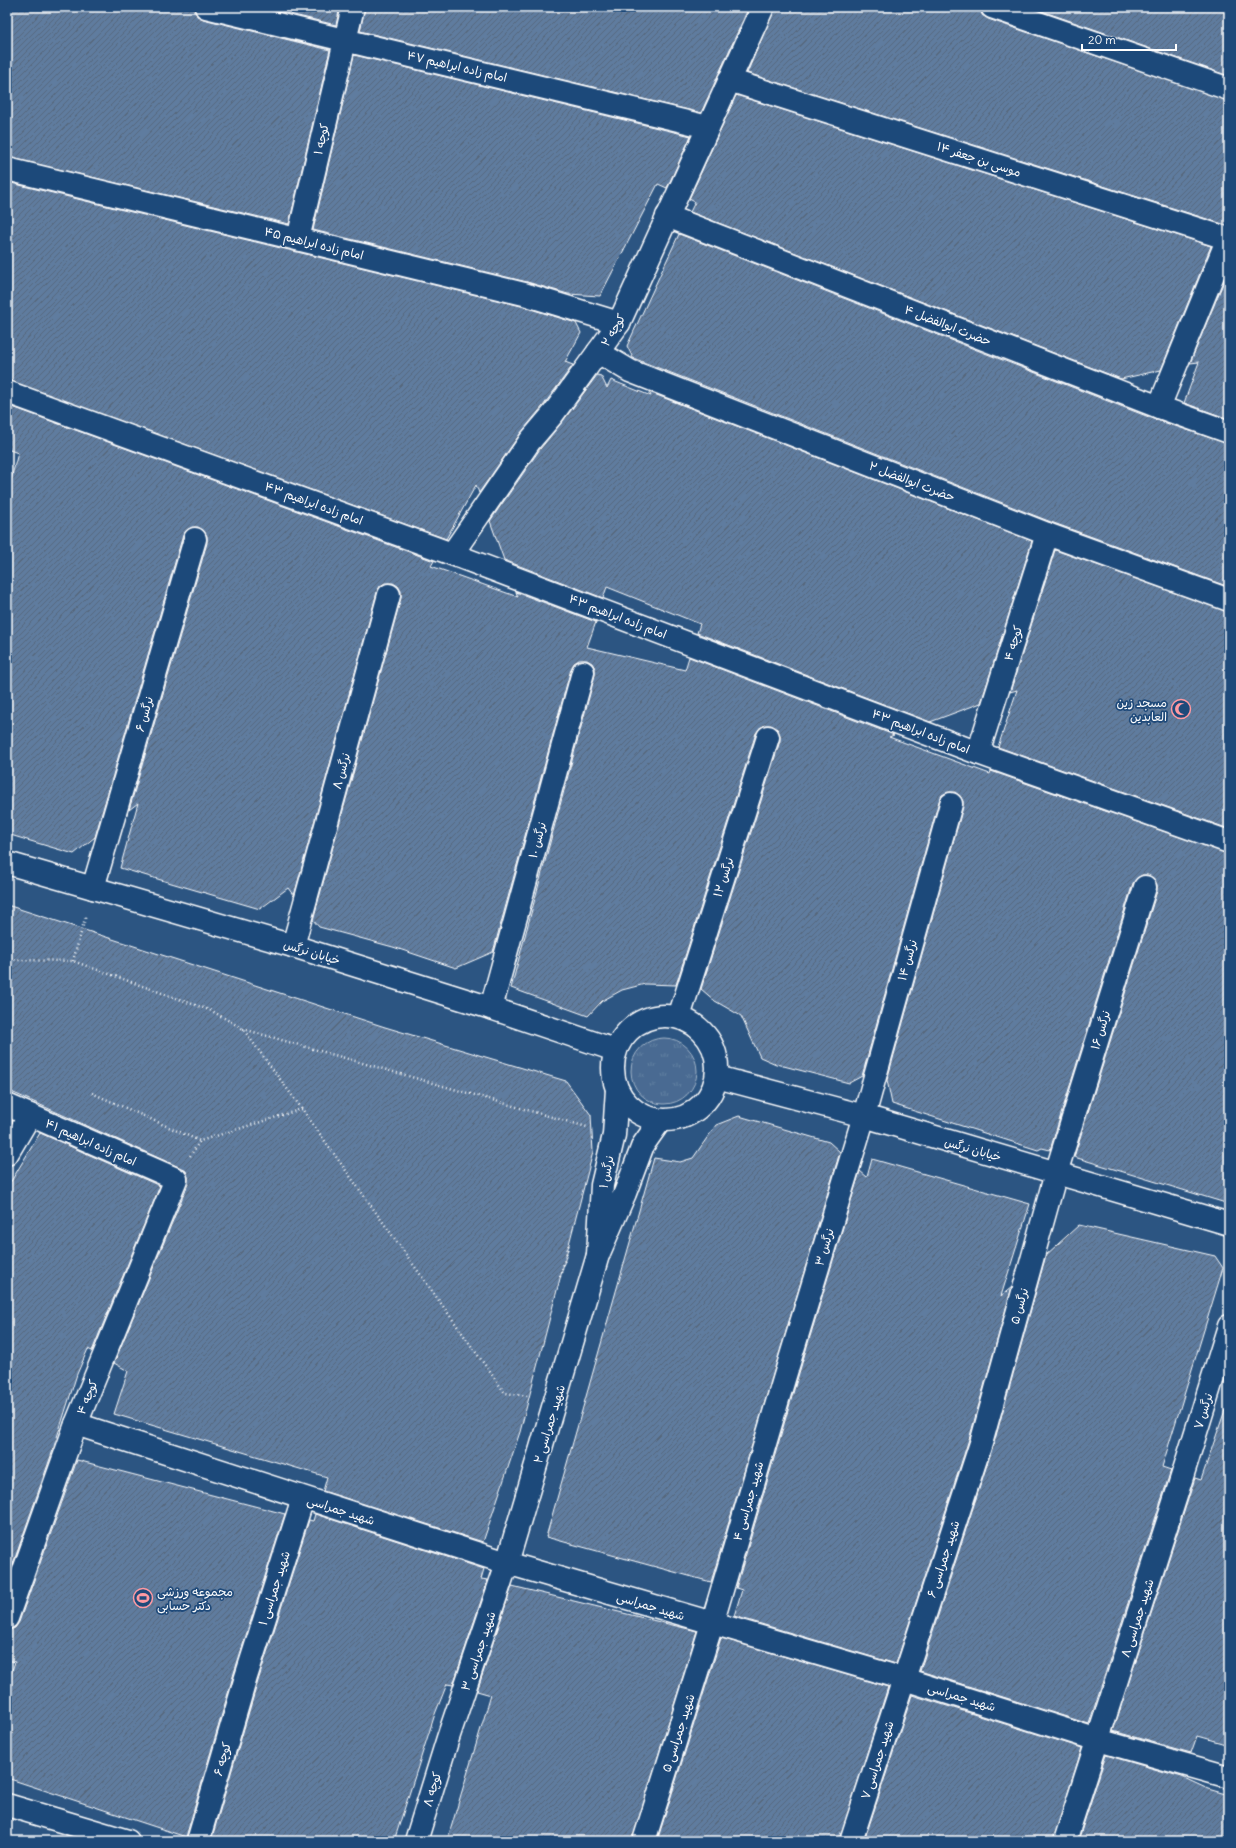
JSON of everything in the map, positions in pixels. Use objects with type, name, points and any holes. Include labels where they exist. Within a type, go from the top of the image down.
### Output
[{"type":"street","name":"امام زاده ابراهیم ۴۷","points":[[206,7],[708,126]]},
{"type":"street","points":[[345,40],[353,7]]},
{"type":"street","name":"کوچه ۲","points":[[452,554],[530,441],[619,322],[763,7]]},
{"type":"street","points":[[992,7],[1229,89]]},
{"type":"street","name":"کوچه ۱","points":[[298,239],[345,40]]},
{"type":"street","name":"موسی بن جعفر ۱۴","points":[[729,80],[1229,239]]},
{"type":"street","name":"امام زاده ابراهیم ۴۵","points":[[7,169],[524,294],[619,322]]},
{"type":"street","name":"حضرت ابوالفضل ۴","points":[[667,216],[1159,407],[1229,432]]},
{"type":"street","points":[[1159,407],[1229,239]]},
{"type":"street","name":"حضرت ابوالفضل ۲","points":[[598,352],[630,371],[1047,534],[1229,600]]},
{"type":"street","name":"امام زاده ابراهیم ۴۳","points":[[7,392],[452,554],[978,752],[1229,842]]},
{"type":"street","name":"کوچه ۴","points":[[978,752],[1047,534]]},
{"type":"street","name":"نرگس ۶","points":[[93,888],[195,539]]},
{"type":"street","name":"نرگس ۸","points":[[293,946],[389,595]]},
{"type":"street","name":"نرگس ۱۰","points":[[491,1008],[583,672]]},
{"type":"street","name":"نرگس ۱۲","points":[[679,1017],[768,737]]},
{"type":"street","name":"نرگس ۱۴","points":[[864,1116],[951,804]]},
{"type":"street","name":"خیابان نرگس","points":[[7,863],[293,946],[491,1008],[615,1050]]},
{"type":"street","name":"نرگس ۱۶","points":[[1056,1173],[1145,887]]},
{"type":"street","points":[[664,1015],[679,1017],[691,1022],[701,1030],[709,1040],[715,1052],[717,1077],[712,1092],[703,1105],[690,1115],[676,1120],[660,1121],[642,1116],[627,1105],[617,1090],[612,1070],[615,1050],[623,1036],[634,1025],[648,1018],[664,1015]]},
{"type":"street","name":"خیابان نرگس","points":[[717,1077],[864,1116],[1229,1224]]},
{"type":"street","name":"نرگس ۱","points":[[598,1255],[602,1185],[614,1135],[617,1090]]},
{"type":"street","name":"امام زاده ابراهیم ۴۱","points":[[7,1105],[176,1179]]},
{"type":"street","points":[[7,1154],[30,1115]]},
{"type":"street","name":"نرگس ۳","points":[[784,1379],[864,1116]]},
{"type":"street","name":"نرگس ۱","points":[[590,1285],[598,1255],[625,1194],[643,1145],[660,1121]]},
{"type":"street","name":"نرگس ۵","points":[[982,1440],[1056,1173]]},
{"type":"street","name":"کوچه ۴","points":[[7,1618],[76,1424],[176,1179]]},
{"type":"street","name":"شهید جمراسی ۲","points":[[507,1563],[590,1285]]},
{"type":"street","name":"نرگس ۷","points":[[1176,1496],[1229,1326]]},
{"type":"street","name":"شهید جمراسی ۴","points":[[712,1624],[784,1379]]},
{"type":"street","name":"شهید جمراسی","points":[[76,1424],[507,1563],[904,1679],[1098,1740],[1229,1777]]},
{"type":"street","name":"شهید جمراسی ۶","points":[[904,1679],[982,1440]]},
{"type":"street","name":"شهید جمراسی ۸","points":[[1064,1841],[1176,1496]]},
{"type":"street","name":"شهید جمراسی ۱","points":[[246,1677],[303,1498]]},
{"type":"street","name":"شهید جمراسی ۳","points":[[448,1738],[507,1563]]},
{"type":"street","name":"شهید جمراسی ۵","points":[[644,1841],[712,1624]]},
{"type":"street","name":"کوچه ۶","points":[[198,1841],[246,1677]]},
{"type":"street","name":"شهید جمراسی ۷","points":[[851,1841],[904,1679]]},
{"type":"street","name":"کوچه ۸","points":[[416,1841],[448,1738]]},
{"type":"street","points":[[7,1805],[128,1841]]},
{"type":"path","points":[[73,961],[93,888]]},
{"type":"path","points":[[7,957],[16,960],[73,961],[212,1010],[243,1029],[591,1129]]},
{"type":"path","points":[[243,1029],[505,1393],[529,1396],[555,1404]]},
{"type":"path","points":[[92,1093],[200,1141],[302,1109]]},
{"type":"path","points":[[559,1282],[571,1237]]},
{"type":"green space","points":[[664,1038],[677,1041],[687,1048],[694,1058],[697,1071],[694,1084],[687,1094],[677,1101],[664,1104],[651,1101],[641,1094],[634,1084],[631,1071],[634,1058],[641,1048],[651,1041]]},
{"type":"building","points":[[7,7],[194,7],[197,16],[203,19],[330,50],[289,224],[7,157]]},
{"type":"building","points":[[260,7],[340,7],[336,25]]},
{"type":"building","points":[[365,7],[749,7],[701,113],[360,31]]},
{"type":"building","points":[[775,7],[980,7],[982,15],[988,19],[1229,101],[1229,226],[747,73]]},
{"type":"building","points":[[1030,7],[1229,7],[1229,76]]},
{"type":"building","points":[[354,55],[691,136],[667,188],[658,184],[600,296],[568,294],[527,282],[313,230]]},
{"type":"building","points":[[736,95],[1211,246],[1161,370],[1121,379],[690,212],[695,202],[689,199]]},
{"type":"building","points":[[7,182],[521,306],[576,323],[581,333],[565,362],[573,365],[520,434],[479,493],[476,485],[446,539],[7,380]]},
{"type":"building","points":[[679,234],[1154,419],[1229,444],[1229,587],[1051,522],[633,358],[627,346]]},
{"type":"building","points":[[1229,269],[1229,419],[1184,403],[1199,362],[1190,363]]},
{"type":"building","points":[[597,375],[601,376],[607,388],[611,380],[651,396],[649,392],[1032,541],[981,703],[930,722],[697,633],[700,624],[607,587],[603,598],[504,560],[490,521],[540,449]]},
{"type":"building","points":[[7,405],[434,561],[431,566],[518,597],[516,592],[596,622],[587,647],[685,670],[689,657],[894,735],[889,737],[990,774],[991,771],[1229,854],[1229,1204],[1074,1157],[1157,891],[1157,885],[1154,879],[1148,875],[1142,875],[1133,883],[1050,1150],[1042,1148],[1038,1150],[892,1104],[887,1080],[963,807],[963,801],[955,792],[948,792],[942,795],[939,801],[862,1076],[849,1083],[776,1064],[760,1057],[741,1016],[715,1001],[701,989],[780,741],[780,735],[777,729],[771,725],[765,725],[756,733],[676,985],[645,984],[622,990],[602,1001],[588,1016],[511,988],[595,675],[595,668],[592,663],[587,660],[579,660],[574,663],[571,669],[493,952],[456,968],[393,947],[319,927],[313,920],[401,598],[401,591],[398,586],[393,583],[385,583],[380,586],[377,592],[294,896],[288,888],[260,909],[120,868],[138,803],[129,810],[207,543],[207,536],[204,531],[198,527],[192,527],[183,535],[95,837],[74,854],[7,834],[7,494],[18,453],[7,449]]},
{"type":"building","points":[[1055,550],[1229,612],[1229,829],[998,747],[1017,690],[1010,692]]},
{"type":"building","points":[[7,905],[385,1027],[566,1081],[591,1115],[593,1152],[520,1432],[483,1542],[323,1491],[327,1477],[114,1414],[128,1371],[114,1363],[188,1184],[188,1177],[186,1171],[181,1168],[7,1090]]},
{"type":"building","points":[[739,1116],[829,1142],[840,1152],[711,1582],[546,1537],[654,1158],[680,1162],[693,1158],[716,1125]]},
{"type":"building","points":[[40,1133],[160,1186],[92,1351],[88,1349],[77,1374],[52,1453],[7,1581],[7,1188]]},
{"type":"building","points":[[872,1159],[1030,1204],[1001,1296],[1012,1287],[970,1436],[896,1664],[734,1616],[742,1590],[736,1588],[860,1171],[867,1177]]},
{"type":"building","points":[[1079,1225],[1215,1256],[1223,1268],[1162,1467],[1171,1470],[1089,1724],[920,1671],[994,1443],[1046,1255]]},
{"type":"building","points":[[1225,1410],[1229,1411],[1229,1745],[1197,1736],[1191,1753],[1113,1731],[1195,1478],[1201,1480]]},
{"type":"building","name":"مجموعه ورزشی دکتر حسابی","points":[[77,1460],[285,1514],[234,1673],[186,1837],[7,1778],[7,1684],[15,1662],[7,1660],[7,1630],[15,1628],[19,1622]]},
{"type":"building","points":[[315,1514],[484,1569],[481,1579],[488,1580],[453,1685],[447,1684],[435,1714],[394,1841],[211,1841],[258,1681],[309,1520],[313,1521]]},
{"type":"building","points":[[512,1586],[697,1631],[632,1841],[447,1841],[491,1695],[477,1691]]},
{"type":"building","points":[[721,1638],[888,1687],[839,1841],[657,1841]]},
{"type":"building","points":[[912,1695],[1082,1748],[1053,1841],[864,1841]]},
{"type":"building","points":[[1106,1755],[1182,1777],[1208,1789],[1229,1795],[1229,1841],[1078,1841]]},
{"type":"place","name":"مسجد زین العابدین","points":[[1181,709]]},
{"type":"place","name":"مجموعه ورزشی دکتر حسابی","points":[[143,1598]]}]
